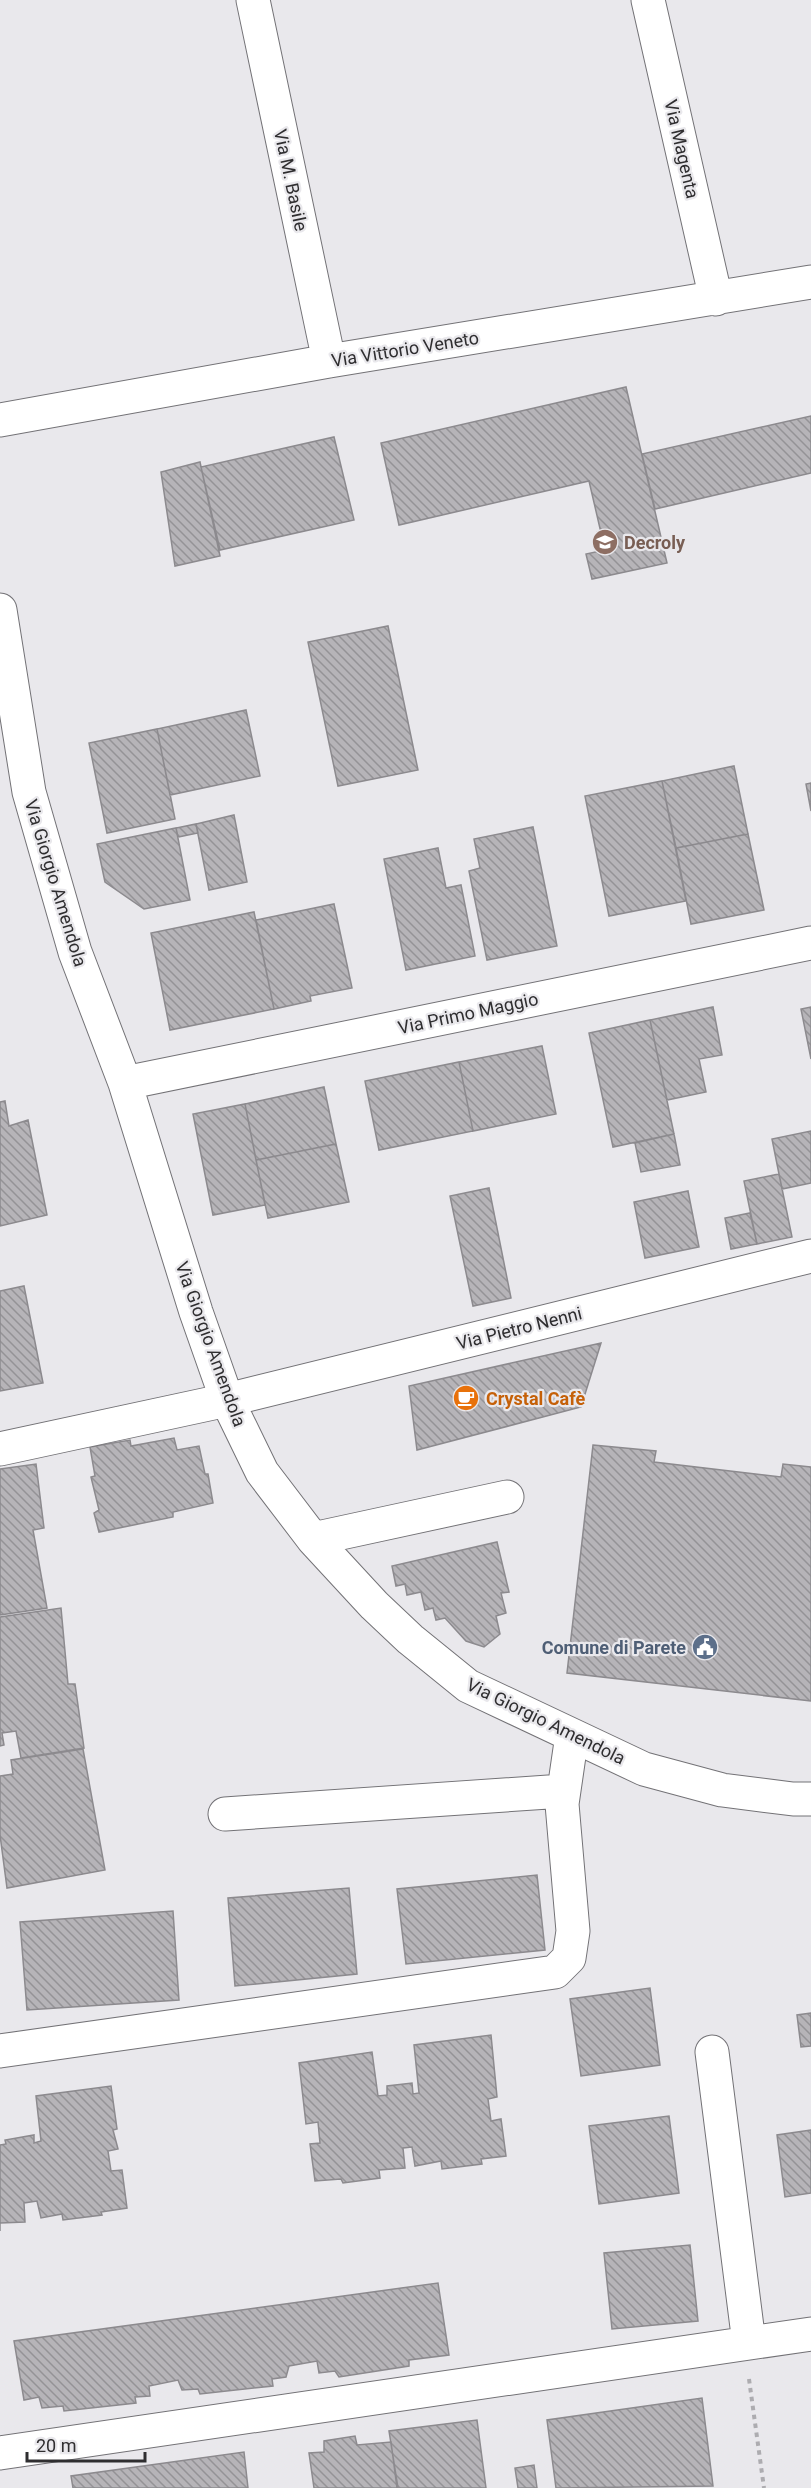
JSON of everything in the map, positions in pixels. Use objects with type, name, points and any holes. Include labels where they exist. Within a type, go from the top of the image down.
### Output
[{"type":"street","name":"Via M. Basile","points":[[253,0],[329,361]]},
{"type":"street","name":"Via Magenta","points":[[648,0],[716,299]]},
{"type":"street","name":"Via Vittorio Veneto","points":[[0,420],[329,361],[811,282]]},
{"type":"street","name":"Via Giorgio Amendola","points":[[0,610],[29,792],[75,952],[125,1083],[196,1312],[227,1400],[262,1472],[313,1539],[374,1605],[410,1639],[468,1686],[644,1769],[722,1790],[793,1799],[811,1799]]},
{"type":"street","name":"Via Primo Maggio","points":[[125,1083],[811,943]]},
{"type":"street","name":"Via Pietro Nenni","points":[[0,1449],[227,1400],[811,1256]]},
{"type":"street","points":[[313,1539],[507,1497]]},
{"type":"street","points":[[0,2051],[555,1972],[569,1958],[573,1931],[562,1791],[572,1735]]},
{"type":"street","points":[[225,1814],[562,1791]]},
{"type":"street","points":[[712,2052],[748,2356]]},
{"type":"street","points":[[0,2453],[748,2356],[811,2334]]},
{"type":"path","points":[[748,2356],[764,2488]]},
{"type":"building","points":[[626,387],[667,563],[592,579],[586,554],[605,550],[589,481],[399,525],[381,443]]},
{"type":"building","points":[[811,416],[811,473],[655,509],[642,454]]},
{"type":"building","points":[[334,437],[354,520],[220,550],[201,467]]},
{"type":"building","points":[[200,462],[220,556],[175,566],[161,472]]},
{"type":"building","points":[[388,626],[418,770],[338,786],[308,642]]},
{"type":"building","points":[[246,710],[260,776],[170,795],[157,729]]},
{"type":"building","points":[[157,729],[175,819],[107,833],[89,743]]},
{"type":"building","points":[[734,766],[748,834],[676,848],[662,781]]},
{"type":"building","points":[[662,781],[686,901],[609,916],[585,796]]},
{"type":"building","points":[[811,783],[811,811],[806,784]]},
{"type":"building","points":[[234,815],[247,882],[209,890],[196,824]]},
{"type":"building","points":[[196,824],[198,833],[178,837],[176,828]]},
{"type":"building","points":[[533,827],[557,946],[487,960],[469,871],[480,868],[474,839]]},
{"type":"building","points":[[176,828],[190,900],[144,909],[105,882],[97,844]]},
{"type":"building","points":[[748,834],[764,910],[691,924],[676,848]]},
{"type":"building","points":[[438,848],[446,888],[461,885],[475,956],[406,970],[384,859]]},
{"type":"building","points":[[334,904],[352,988],[310,996],[311,1001],[274,1009],[256,920]]},
{"type":"building","points":[[254,912],[274,1009],[170,1030],[151,933]]},
{"type":"building","points":[[713,1007],[722,1055],[699,1059],[706,1092],[667,1100],[650,1020]]},
{"type":"building","points":[[811,1007],[811,1059],[801,1009]]},
{"type":"building","points":[[650,1020],[674,1134],[613,1147],[589,1033]]},
{"type":"building","points":[[542,1046],[556,1114],[473,1131],[459,1062]]},
{"type":"building","points":[[459,1062],[473,1131],[379,1150],[365,1081]]},
{"type":"building","points":[[324,1087],[336,1144],[256,1160],[245,1104]]},
{"type":"building","points":[[5,1101],[9,1126],[28,1120],[47,1215],[0,1226],[0,1102]]},
{"type":"building","points":[[245,1104],[265,1205],[213,1215],[193,1114]]},
{"type":"building","points":[[811,1131],[811,1183],[782,1189],[772,1139]]},
{"type":"building","points":[[674,1134],[680,1165],[641,1172],[635,1143]]},
{"type":"building","points":[[336,1144],[349,1202],[268,1218],[256,1160]]},
{"type":"building","points":[[779,1174],[792,1237],[757,1244],[744,1181]]},
{"type":"building","points":[[489,1188],[511,1298],[473,1306],[450,1196]]},
{"type":"building","points":[[688,1191],[699,1247],[645,1258],[634,1202]]},
{"type":"building","points":[[750,1213],[757,1244],[731,1249],[725,1218]]},
{"type":"building","points":[[24,1286],[43,1383],[0,1391],[0,1291]]},
{"type":"building","points":[[601,1343],[581,1407],[417,1450],[409,1386]]},
{"type":"building","points":[[174,1438],[177,1450],[199,1446],[205,1474],[208,1474],[213,1503],[173,1512],[173,1517],[99,1532],[94,1513],[99,1510],[91,1477],[95,1476],[90,1447],[130,1440],[131,1446]]},
{"type":"building","points":[[593,1445],[656,1451],[654,1462],[781,1477],[783,1464],[811,1467],[811,1701],[567,1673]]},
{"type":"building","points":[[36,1464],[44,1528],[33,1530],[47,1608],[0,1615],[0,1469]]},
{"type":"building","points":[[497,1542],[509,1592],[501,1593],[506,1613],[496,1616],[500,1634],[484,1647],[466,1641],[445,1618],[436,1620],[433,1608],[425,1610],[421,1592],[407,1595],[405,1584],[396,1586],[392,1566]]},
{"type":"building","points":[[61,1608],[68,1684],[75,1684],[84,1748],[21,1758],[16,1731],[2,1733],[4,1745],[0,1746],[0,1617]]},
{"type":"building","points":[[83,1749],[105,1870],[7,1888],[0,1835],[0,1776],[13,1774],[11,1760]]},
{"type":"building","points":[[537,1875],[545,1950],[406,1964],[397,1889]]},
{"type":"building","points":[[349,1888],[357,1974],[235,1986],[228,1898]]},
{"type":"building","points":[[173,1911],[179,2000],[27,2010],[20,1922]]},
{"type":"building","points":[[650,1988],[660,2065],[581,2076],[570,1999]]},
{"type":"building","points":[[811,2013],[811,2046],[801,2047],[797,2015]]},
{"type":"building","points":[[491,2035],[497,2097],[488,2099],[491,2121],[501,2119],[506,2156],[481,2159],[482,2164],[442,2169],[441,2161],[415,2166],[412,2147],[403,2148],[405,2168],[379,2170],[380,2178],[343,2183],[341,2179],[315,2181],[310,2144],[320,2143],[318,2122],[306,2124],[299,2063],[372,2052],[378,2096],[387,2095],[387,2086],[412,2083],[413,2094],[419,2093],[414,2045]]},
{"type":"building","points":[[111,2086],[117,2129],[113,2130],[118,2149],[108,2151],[111,2171],[122,2170],[127,2208],[101,2212],[102,2215],[63,2220],[62,2214],[41,2218],[37,2201],[24,2203],[25,2222],[0,2223],[0,2145],[6,2144],[5,2140],[34,2135],[34,2143],[41,2141],[36,2096]]},
{"type":"building","points":[[669,2116],[679,2193],[599,2204],[589,2126]]},
{"type":"building","points":[[811,2130],[811,2193],[785,2197],[777,2135]]},
{"type":"building","points":[[690,2245],[698,2321],[612,2329],[604,2253]]},
{"type":"building","points":[[438,2283],[449,2355],[409,2360],[409,2366],[339,2377],[335,2371],[319,2373],[317,2361],[289,2366],[286,2377],[272,2379],[273,2386],[200,2394],[198,2389],[182,2390],[178,2380],[149,2386],[150,2396],[135,2397],[136,2403],[64,2411],[63,2406],[42,2408],[39,2397],[24,2400],[14,2341]]},
{"type":"building","points":[[702,2398],[713,2486],[556,2488],[547,2420]]},
{"type":"building","points":[[477,2420],[486,2488],[398,2488],[389,2431]]},
{"type":"building","points":[[355,2436],[357,2445],[391,2442],[397,2488],[314,2488],[309,2453],[324,2452],[324,2441]]},
{"type":"building","points":[[244,2452],[248,2488],[73,2488],[71,2476]]},
{"type":"building","points":[[534,2465],[537,2488],[518,2488],[515,2468]]},
{"type":"place","name":"Decroly","points":[[605,542]]},
{"type":"place","name":"Crystal Cafè","points":[[466,1398]]},
{"type":"place","name":"Comune di Parete","points":[[705,1647]]}]
